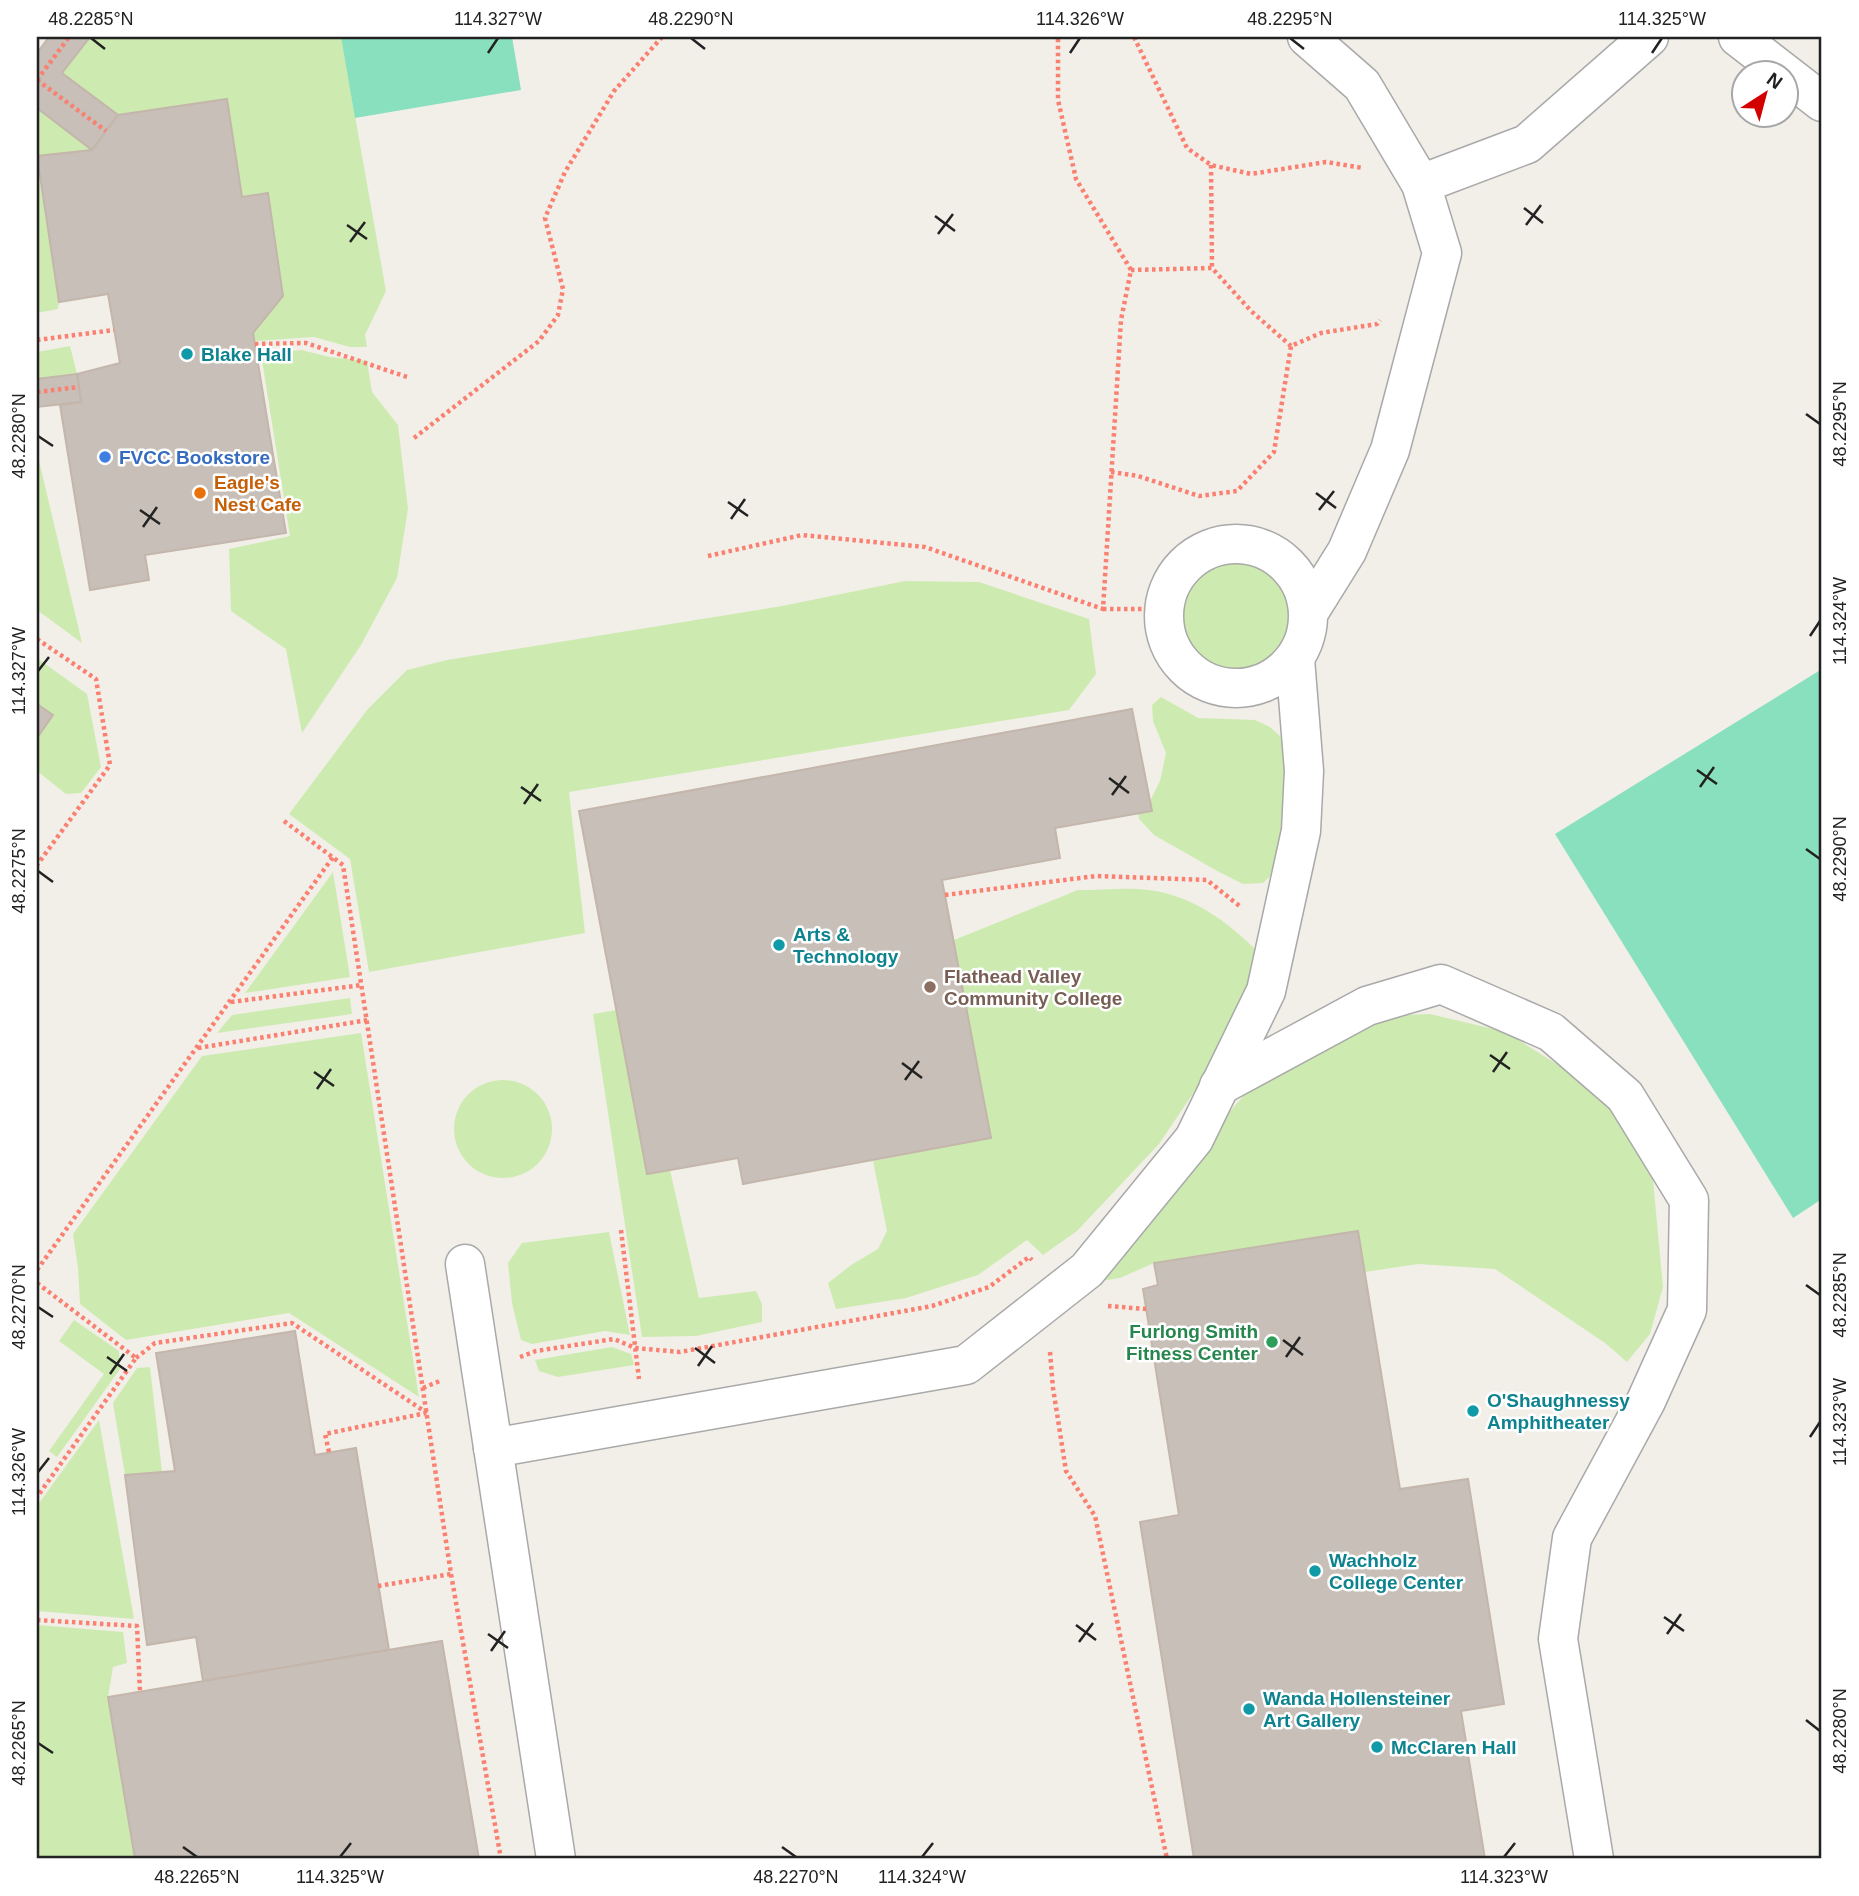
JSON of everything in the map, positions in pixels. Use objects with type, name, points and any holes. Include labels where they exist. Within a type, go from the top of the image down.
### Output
[{"type":"lane","points":[[1307,37],[1362,85],[1421,184],[1442,253],[1390,450],[1348,551],[1309,612]]},
{"type":"lane","points":[[1421,184],[1527,144],[1649,37]]},
{"type":"lane","points":[[1738,37],[1822,102]]},
{"type":"lane","points":[[1247,543],[1271,551],[1291,567],[1304,588],[1309,612],[1307,637],[1295,659],[1278,676],[1255,687],[1231,688],[1209,684],[1189,671],[1174,653],[1165,632],[1163,608],[1170,586],[1182,566],[1200,552],[1223,544],[1247,543]]},
{"type":"lane","points":[[493,1448],[966,1365],[1087,1270],[1194,1139],[1266,991],[1301,831],[1304,771],[1295,659]]},
{"type":"lane","points":[[1219,1086],[1367,1006],[1441,984],[1551,1032],[1625,1096],[1689,1200],[1687,1310],[1646,1401],[1572,1538],[1558,1639],[1594,1859]]},
{"type":"lane","points":[[465,1264],[556,1859]]},
{"type":"path","points":[[69,37],[37,80],[106,131]]},
{"type":"path","points":[[414,438],[539,341],[558,315],[563,289],[545,218],[565,172],[614,91],[662,37]]},
{"type":"path","points":[[1058,37],[1058,100],[1076,180],[1131,270],[1121,320],[1103,609]]},
{"type":"path","points":[[1134,37],[1187,148],[1211,165],[1251,174],[1326,162],[1364,168],[1421,184]]},
{"type":"path","points":[[1211,165],[1212,268],[1251,311],[1291,346]]},
{"type":"path","points":[[1131,270],[1212,268]]},
{"type":"path","points":[[1291,346],[1321,334],[1377,324],[1384,316]]},
{"type":"path","points":[[37,340],[114,330]]},
{"type":"path","points":[[255,344],[306,343],[407,377]]},
{"type":"path","points":[[1111,472],[1138,476],[1199,496],[1237,491],[1274,452],[1291,346]]},
{"type":"path","points":[[37,393],[79,387]]},
{"type":"path","points":[[708,556],[802,535],[925,547],[1103,609],[1163,608]]},
{"type":"path","points":[[37,639],[96,680],[110,765],[37,865]]},
{"type":"path","points":[[284,821],[343,865],[451,1574],[501,1859]]},
{"type":"path","points":[[37,1270],[333,857]]},
{"type":"path","points":[[945,895],[1096,876],[1207,880],[1278,937]]},
{"type":"path","points":[[230,1003],[362,985]]},
{"type":"path","points":[[198,1048],[368,1020]]},
{"type":"path","points":[[621,1230],[639,1379]]},
{"type":"path","points":[[423,1388],[455,1375],[481,1370],[536,1351],[614,1339],[635,1348],[680,1352],[932,1306],[989,1287],[1029,1257],[1082,1304],[1146,1309]]},
{"type":"path","points":[[37,1283],[136,1358]]},
{"type":"path","points":[[37,1497],[136,1358],[155,1343],[292,1323],[427,1413]]},
{"type":"path","points":[[1049,1345],[1066,1471],[1095,1516],[1167,1859]]},
{"type":"path","points":[[329,1452],[325,1434],[427,1413]]},
{"type":"path","points":[[378,1586],[451,1574]]},
{"type":"path","points":[[37,1620],[137,1626],[140,1692]]},
{"type":"green space","points":[[90,37],[341,37],[386,291],[365,335],[367,347],[350,347],[314,337],[255,341],[253,333],[283,295],[268,194],[242,197],[227,99],[118,115],[62,73]]},
{"type":"green space","points":[[341,37],[512,37],[521,90],[355,118]]},
{"type":"green space","points":[[37,108],[92,150],[37,156]]},
{"type":"green space","points":[[37,164],[59,302],[58,309],[37,313]]},
{"type":"green space","points":[[70,346],[77,374],[37,379],[37,352]]},
{"type":"green space","points":[[302,350],[329,357],[367,361],[372,392],[398,425],[408,509],[397,578],[361,645],[302,733],[286,649],[231,611],[229,549],[290,536],[261,354]]},
{"type":"green space","points":[[37,452],[82,643],[37,610]]},
{"type":"green space","points":[[1238,559],[1260,564],[1279,576],[1291,595],[1296,617],[1291,639],[1279,658],[1260,670],[1238,675],[1216,670],[1197,658],[1185,639],[1180,617],[1185,595],[1197,576],[1216,564]]},
{"type":"green space","points":[[905,581],[979,582],[1089,619],[1096,674],[1069,710],[569,792],[585,933],[369,972],[350,859],[289,814],[367,710],[407,670],[447,660],[782,606]]},
{"type":"green space","points":[[37,658],[87,694],[101,767],[81,793],[66,794],[37,771],[37,738],[52,715],[37,704]]},
{"type":"green space","points":[[1822,669],[1822,1199],[1793,1218],[1555,834]]},
{"type":"green space","points":[[1161,697],[1198,718],[1255,720],[1270,727],[1285,741],[1291,769],[1275,872],[1263,883],[1243,884],[1219,872],[1154,835],[1139,819],[1138,813],[1150,801],[1160,781],[1166,753],[1153,721],[1152,705]]},
{"type":"green space","points":[[333,872],[350,977],[245,993]]},
{"type":"green space","points":[[1141,889],[1180,898],[1221,920],[1257,951],[1251,978],[1202,1080],[1159,1144],[1077,1231],[1043,1255],[1027,1240],[978,1275],[906,1298],[836,1309],[828,1283],[878,1249],[887,1231],[873,1161],[991,1138],[954,940],[1078,890]]},
{"type":"green space","points":[[350,998],[352,1014],[217,1033],[232,1015]]},
{"type":"green space","points":[[617,1010],[647,1174],[670,1170],[699,1298],[756,1291],[762,1304],[762,1322],[696,1336],[642,1337],[593,1014]]},
{"type":"green space","points":[[1430,1014],[1506,1032],[1612,1099],[1652,1169],[1663,1287],[1650,1334],[1627,1362],[1605,1343],[1495,1269],[1418,1264],[1365,1272],[1358,1231],[1154,1263],[1120,1278],[1082,1284],[1263,1073],[1379,1016]]},
{"type":"green space","points":[[361,1033],[419,1397],[289,1313],[126,1340],[80,1304],[73,1234],[202,1056]]},
{"type":"green space","points":[[503,1080],[522,1084],[537,1095],[548,1110],[552,1129],[548,1148],[537,1163],[522,1174],[503,1178],[484,1174],[469,1163],[458,1148],[454,1129],[458,1110],[469,1095],[484,1084]]},
{"type":"green space","points":[[609,1232],[630,1335],[605,1331],[532,1344],[521,1340],[512,1303],[508,1263],[522,1243]]},
{"type":"green space","points":[[74,1320],[119,1351],[120,1369],[57,1457],[49,1451],[104,1374],[59,1341]]},
{"type":"green space","points":[[612,1347],[631,1354],[634,1365],[558,1377],[539,1371],[535,1360]]},
{"type":"green space","points":[[150,1367],[162,1472],[125,1475],[113,1403],[137,1368]]},
{"type":"green space","points":[[99,1420],[134,1619],[37,1611],[37,1506]]},
{"type":"green space","points":[[37,1625],[123,1632],[127,1663],[113,1667],[108,1697],[135,1859],[37,1859]]},
{"type":"building","points":[[49,37],[90,37],[62,73],[118,115],[92,150],[37,108],[37,53]]},
{"type":"building","name":"Blake Hall","points":[[227,99],[242,197],[268,193],[283,296],[253,333],[286,533],[145,555],[149,580],[90,590],[60,405],[81,402],[77,374],[120,363],[108,294],[59,302],[37,156],[92,150],[118,115]]},
{"type":"building","points":[[77,374],[81,402],[37,407],[37,379]]},
{"type":"building","points":[[37,704],[53,715],[37,738]]},
{"type":"building","name":"Arts & Technology","points":[[1132,709],[1152,811],[1055,828],[1060,858],[942,880],[991,1138],[743,1184],[738,1158],[647,1174],[579,811]]},
{"type":"building","name":"Wachholz College Center","points":[[1358,1231],[1400,1489],[1468,1479],[1504,1704],[1461,1711],[1485,1859],[1194,1859],[1140,1522],[1179,1515],[1143,1289],[1158,1285],[1154,1263]]},
{"type":"building","points":[[295,1331],[315,1455],[356,1448],[389,1650],[203,1681],[196,1637],[147,1645],[125,1475],[175,1471],[156,1353]]},
{"type":"building","points":[[442,1641],[479,1859],[135,1859],[108,1697]]},
{"type":"place","name":"Blake Hall","points":[[187,354]]},
{"type":"place","name":"FVCC Bookstore","points":[[105,457]]},
{"type":"place","name":"Eagle's Nest Cafe","points":[[200,493]]},
{"type":"place","name":"Arts & Technology","points":[[779,945]]},
{"type":"place","name":"Flathead Valley Community College","points":[[930,987]]},
{"type":"place","name":"Furlong Smith Fitness Center","points":[[1272,1342]]},
{"type":"place","name":"O'Shaughnessy Amphitheater","points":[[1473,1411]]},
{"type":"place","name":"Wachholz College Center","points":[[1315,1571]]},
{"type":"place","name":"Wanda Hollensteiner Art Gallery","points":[[1249,1709]]},
{"type":"place","name":"McClaren Hall","points":[[1377,1747]]}]
